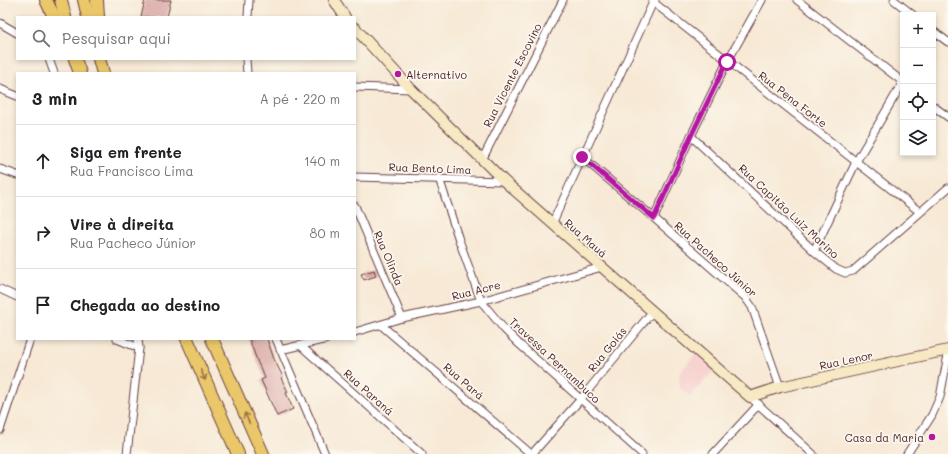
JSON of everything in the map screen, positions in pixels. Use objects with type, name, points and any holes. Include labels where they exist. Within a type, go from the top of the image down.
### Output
[{"type":"highway","points":[[46,0],[54,16]]},
{"type":"highway","points":[[61,0],[65,16]]},
{"type":"highway","points":[[84,0],[88,16]]},
{"type":"highway","points":[[97,0],[98,16]]},
{"type":"highway","points":[[75,60],[80,72]]},
{"type":"highway","points":[[187,340],[238,454]]},
{"type":"highway","points":[[212,340],[263,454]]},
{"type":"street","points":[[248,16],[249,0]]},
{"type":"street","points":[[334,0],[344,16]]},
{"type":"street","name":"Rua Vicente Escovino","points":[[482,160],[563,0]]},
{"type":"street","points":[[654,218],[691,136],[727,62],[762,0]]},
{"type":"street","points":[[797,0],[900,80]]},
{"type":"street","points":[[894,0],[909,12]]},
{"type":"street","points":[[552,224],[654,1]]},
{"type":"street","name":"Rua Pena Forte","points":[[654,1],[727,62],[920,212]]},
{"type":"street","points":[[0,23],[16,32]]},
{"type":"street","name":"Rua Mauá","points":[[356,29],[411,89],[504,181],[759,404],[813,454]]},
{"type":"street","points":[[936,33],[948,42]]},
{"type":"street","points":[[49,60],[54,72]]},
{"type":"street","points":[[246,60],[247,72]]},
{"type":"street","points":[[814,251],[856,162],[902,84]]},
{"type":"street","points":[[356,87],[411,89]]},
{"type":"street","points":[[0,89],[16,96]]},
{"type":"street","points":[[936,108],[948,117]]},
{"type":"street","name":"Rua Capitão Luiz Marino","points":[[691,136],[814,251],[836,269],[845,273],[853,271],[948,188]]},
{"type":"street","name":"Rua Pacheco Júnior","points":[[582,157],[745,297],[752,307],[780,387]]},
{"type":"street","points":[[0,169],[16,175]]},
{"type":"street","name":"Rua Bento Lima","points":[[356,177],[439,178],[504,181]]},
{"type":"street","name":"Travessa Pernambuco","points":[[439,178],[459,240],[481,300],[504,329],[580,400],[642,454]]},
{"type":"street","name":"Rua Olinda","points":[[356,208],[402,318]]},
{"type":"street","name":"Rua Acre","points":[[356,332],[402,318],[481,300],[602,267]]},
{"type":"street","points":[[0,289],[16,297]]},
{"type":"street","name":"Rua Goiás","points":[[532,454],[580,400],[652,312]]},
{"type":"street","name":"Rua Pará","points":[[381,325],[532,454]]},
{"type":"street","points":[[0,430],[30,340]]},
{"type":"street","points":[[119,340],[139,348]]},
{"type":"street","points":[[127,454],[139,348],[138,340]]},
{"type":"street","points":[[276,340],[325,454]]},
{"type":"street","points":[[280,350],[323,340]]},
{"type":"street","name":"Rua Paraná","points":[[301,346],[422,454]]},
{"type":"street","name":"Rua Lenor","points":[[750,397],[780,387],[948,350]]},
{"type":"street","points":[[907,454],[932,415],[940,397],[948,355]]},
{"type":"street","points":[[713,454],[759,404]]},
{"type":"shaded area","points":[[697,352],[715,369],[690,396],[680,388],[679,374]]},
{"type":"building","points":[[145,0],[171,0],[167,16],[141,16]]},
{"type":"building","points":[[374,270],[376,276],[364,280],[361,274]]},
{"type":"building","points":[[249,340],[267,340],[274,359],[283,377],[281,378],[288,392],[286,393],[293,409],[277,416],[261,380],[265,378]]},
{"type":"place","name":"Alternativo","points":[[398,74]]},
{"type":"place","name":"Casa da Maria","points":[[932,437]]},
{"type":"route","points":[[582,157],[654,218],[691,136],[727,62]]}]
